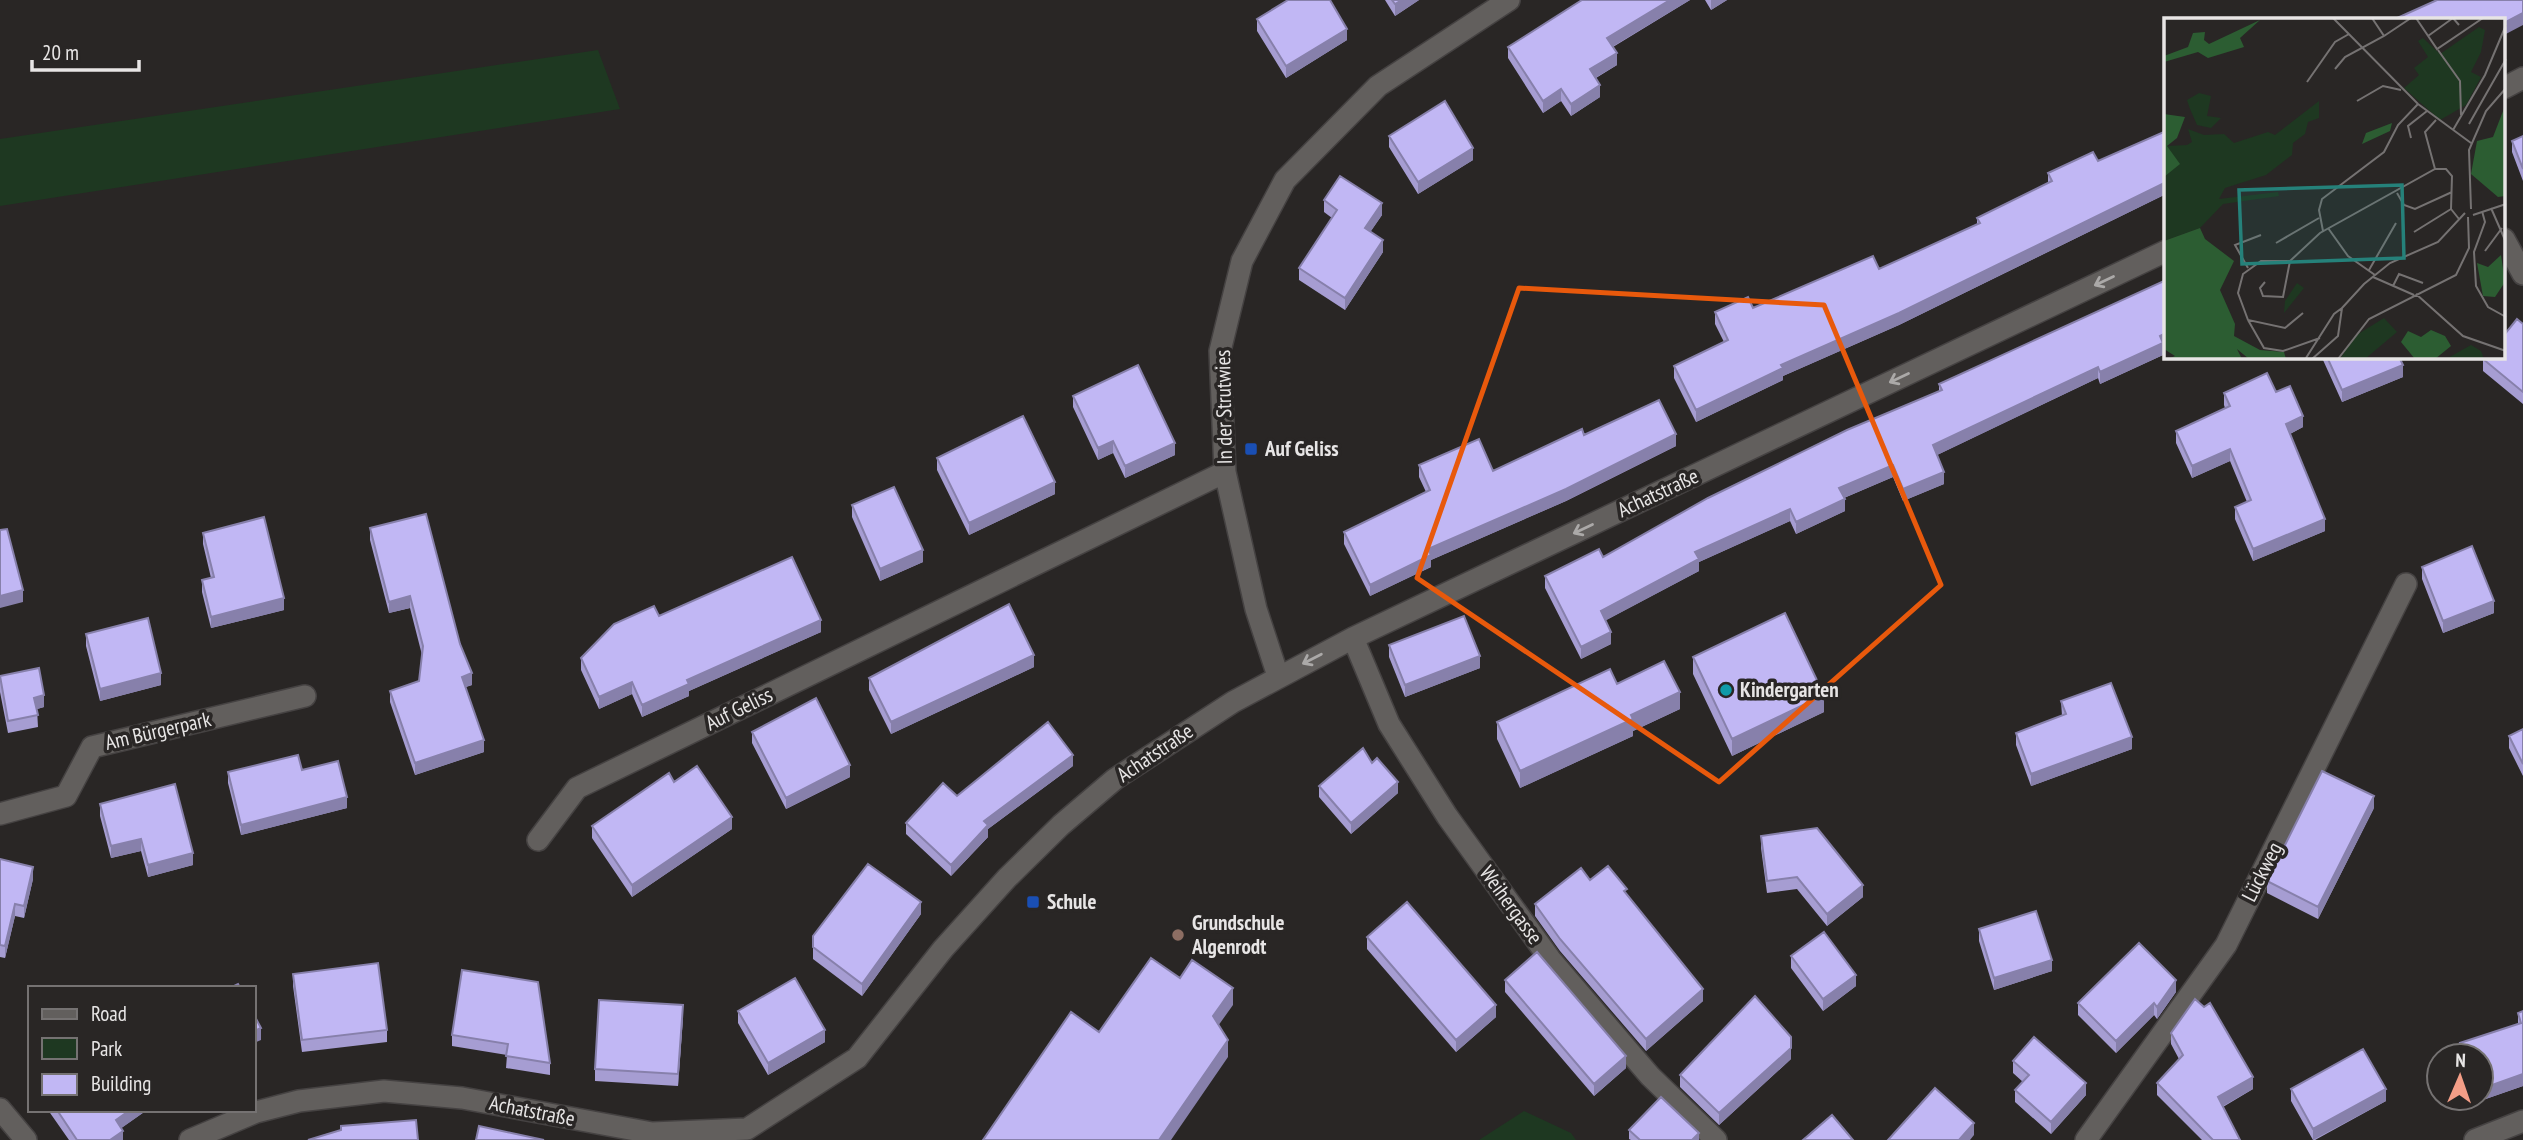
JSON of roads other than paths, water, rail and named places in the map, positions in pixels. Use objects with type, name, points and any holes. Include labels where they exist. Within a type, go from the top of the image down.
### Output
[{"type":"street","name":"In der Strutwies","points":[[1278,676],[1256,609],[1225,472],[1220,351],[1242,261],[1285,180],[1378,86],[1509,0]]},
{"type":"street","points":[[2506,87],[2523,78]]},
{"type":"street","points":[[2506,243],[2523,274]]},
{"type":"street","name":"Achatstraße","points":[[190,1140],[256,1112],[299,1101],[384,1091],[462,1097],[652,1133],[747,1134],[857,1058],[943,949],[1007,878],[1070,817],[1115,779],[1157,750],[1278,676],[1353,638],[2164,252]]},
{"type":"street","name":"Auf Geliss","points":[[538,840],[576,788],[1225,472]]},
{"type":"street","name":"Lückweg","points":[[2086,1140],[2226,945],[2406,584]]},
{"type":"street","name":"Weihergasse","points":[[1353,638],[1389,724],[1447,816],[1542,948],[1650,1076],[1716,1140]]},
{"type":"street","name":"Am Bürgerpark","points":[[0,814],[66,796],[92,747],[305,696]]},
{"type":"street","points":[[0,1109],[26,1140]]},
{"type":"street","points":[[2475,1140],[2523,1121]]},
{"type":"place","name":"Auf Geliss","points":[[1251,449]]},
{"type":"place","name":"Kindergarten","points":[[1726,690]]},
{"type":"place","name":"Schule","points":[[1033,902]]},
{"type":"place","name":"Grundschule Algenrodt","points":[[1178,935]]}]
